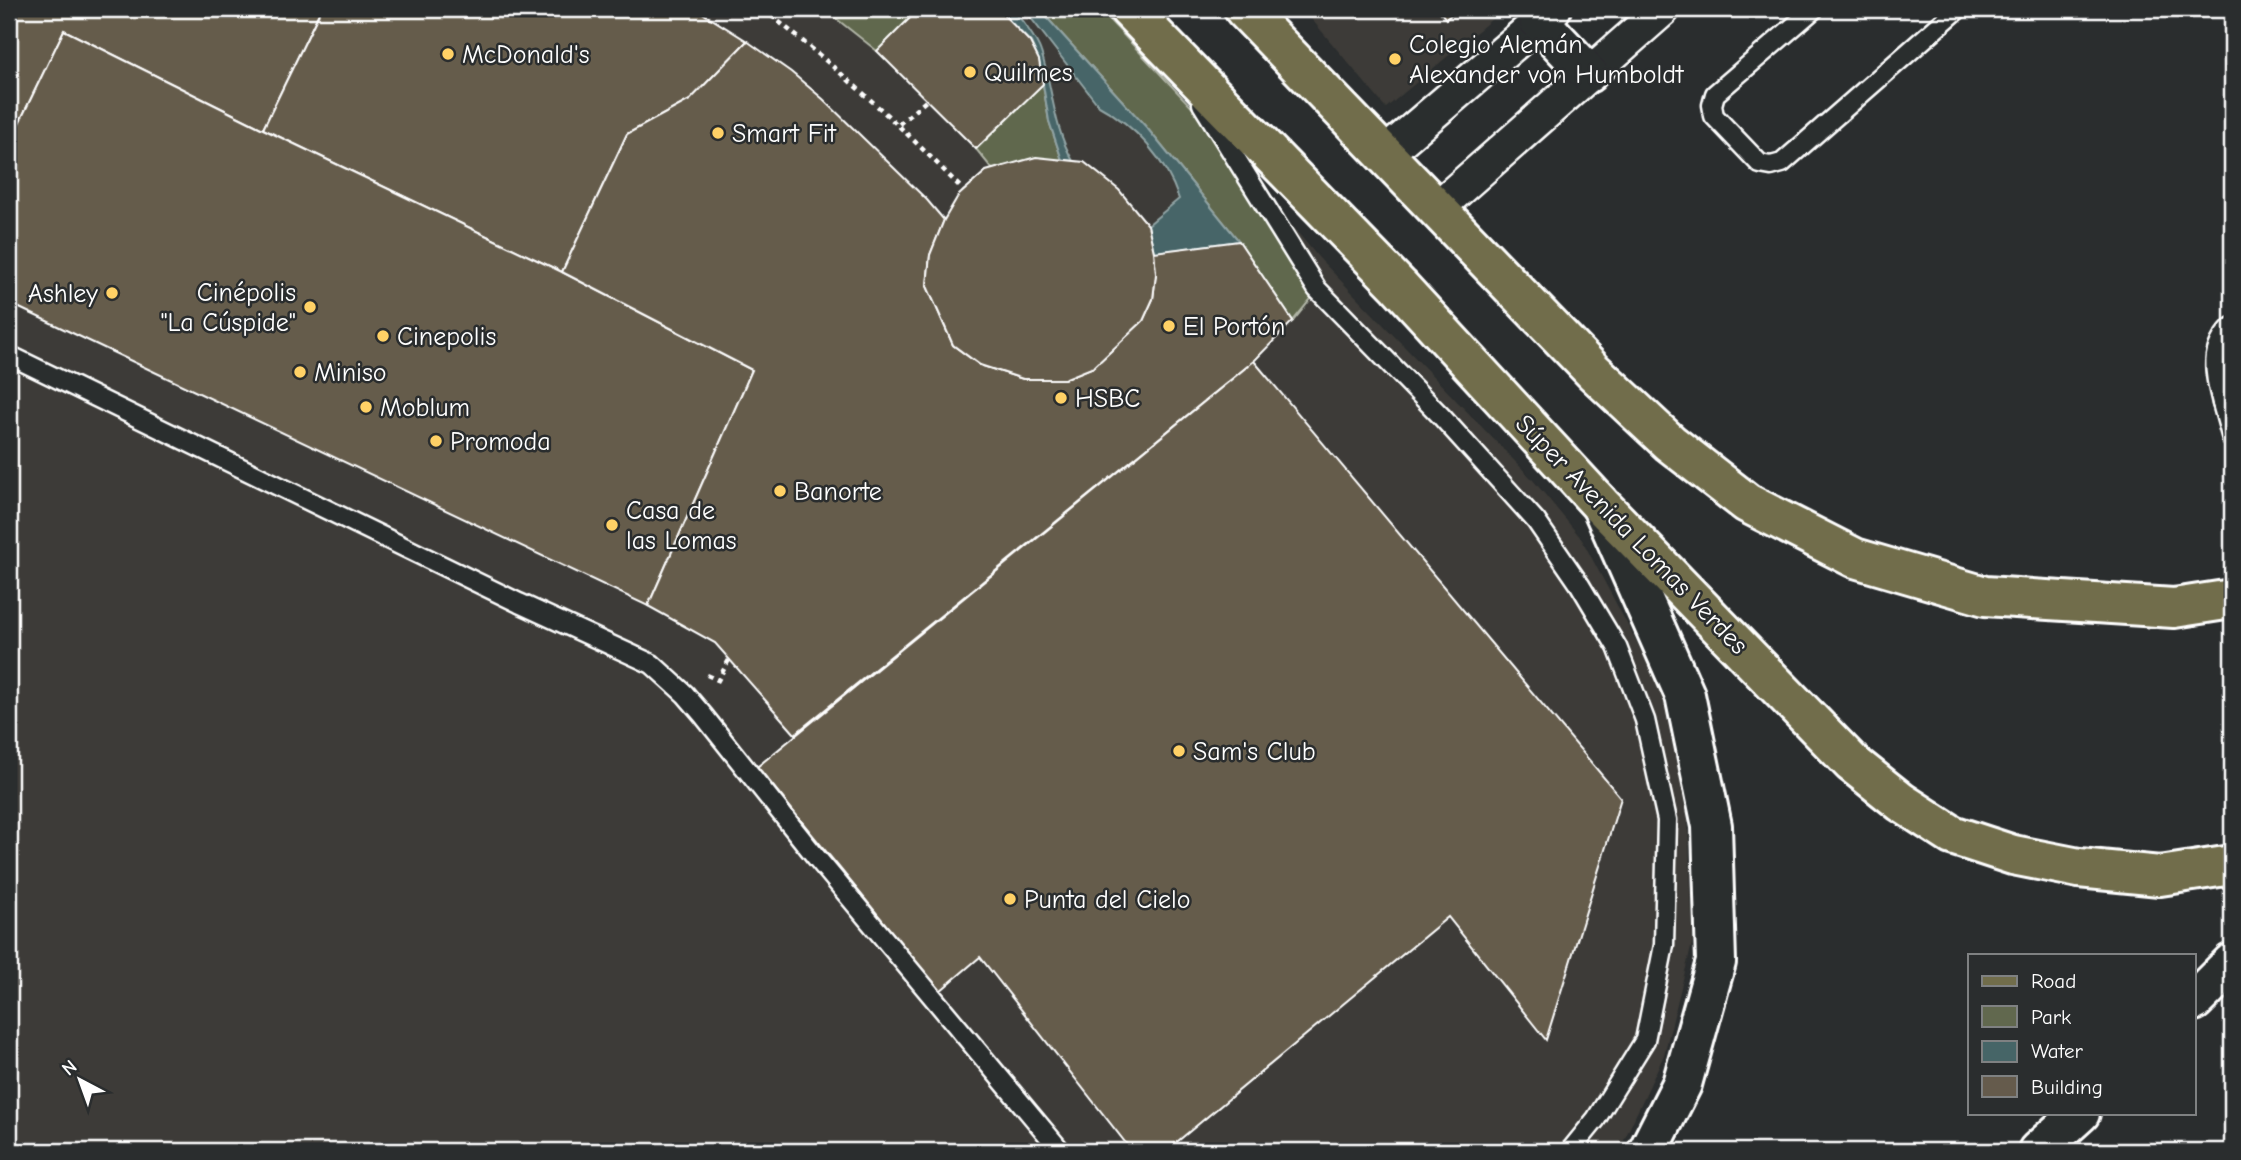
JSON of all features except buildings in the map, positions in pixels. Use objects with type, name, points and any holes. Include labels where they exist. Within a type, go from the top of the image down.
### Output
[{"type":"main road","name":"Súper Avenida Lomas Verdes","points":[[1129,9],[1399,286],[1601,505],[1852,763],[1901,802],[1952,835],[2013,855],[2079,868],[2160,876],[2232,865]]},
{"type":"main road","points":[[1244,9],[1594,372],[1670,443],[1747,503],[1855,558],[1985,596],[2174,608],[2232,599]]},
{"type":"street","points":[[1435,210],[1663,9]]},
{"type":"street","points":[[1385,154],[1546,15],[1588,73]]},
{"type":"street","points":[[1601,505],[1685,695],[1712,826],[1716,962],[1682,1084],[1648,1151]]},
{"type":"street","points":[[2196,998],[2232,963]]},
{"type":"street","points":[[2038,1151],[2079,1114]]},
{"type":"lane","points":[[1814,9],[1715,94],[1712,105],[1714,116],[1760,164],[1771,166],[1782,163],[1958,9]]},
{"type":"lane","points":[[1165,45],[1317,289],[1441,415],[1536,521],[1580,585],[1617,647],[1645,720],[1667,820],[1664,945],[1645,1041],[1596,1119],[1570,1151]]},
{"type":"lane","points":[[2232,327],[2219,345],[2214,366],[2227,402],[2232,439]]},
{"type":"lane","points":[[9,355],[554,620],[652,664],[684,694],[738,757],[816,857],[1061,1151]]},
{"type":"path","points":[[763,9],[832,64],[899,124],[964,191]]},
{"type":"path","points":[[899,124],[927,100]]},
{"type":"shaded area","points":[[9,9],[1099,9],[1201,117],[1319,258],[1533,480],[1581,538],[1662,689],[1688,819],[1693,940],[1664,1055],[1619,1151],[9,1151]]},
{"type":"shaded area","name":"Colegio Alemán Alexander von Humboldt","points":[[1303,9],[1504,9],[1386,108]]},
{"type":"green space","points":[[824,9],[919,9],[877,51]]},
{"type":"green space","points":[[1039,9],[1099,9],[1201,117],[1315,294],[1293,321],[1239,241],[1147,128]]},
{"type":"green space","points":[[1043,84],[1049,121],[1062,160],[993,170],[976,149]]},
{"type":"water","points":[[998,9],[1009,9],[1018,16],[1039,47],[1061,135],[1073,161],[1062,160],[1049,121],[1039,60],[1031,42]]},
{"type":"water","points":[[1024,9],[1039,9],[1147,128],[1239,241],[1154,252],[1148,225],[1179,199],[1166,171],[1137,133],[1099,106]]},
{"type":"place","name":"McDonald's","points":[[448,54]]},
{"type":"place","name":"Colegio Alemán Alexander von Humboldt","points":[[1395,59]]},
{"type":"place","name":"Quilmes","points":[[970,72]]},
{"type":"place","name":"Smart Fit","points":[[718,133]]},
{"type":"place","name":"Ashley","points":[[112,293]]},
{"type":"place","name":"Cinépolis \"La Cúspide\"","points":[[310,307]]},
{"type":"place","name":"El Portón","points":[[1169,326]]},
{"type":"place","name":"Cinepolis","points":[[383,336]]},
{"type":"place","name":"Miniso","points":[[300,372]]},
{"type":"place","name":"HSBC","points":[[1061,398]]},
{"type":"place","name":"Moblum","points":[[366,407]]},
{"type":"place","name":"Promoda","points":[[436,441]]},
{"type":"place","name":"Banorte","points":[[780,491]]},
{"type":"place","name":"Casa de las Lomas","points":[[612,525]]},
{"type":"place","name":"Sam's Club","points":[[1179,751]]},
{"type":"place","name":"Punta del Cielo","points":[[1010,899]]}]
